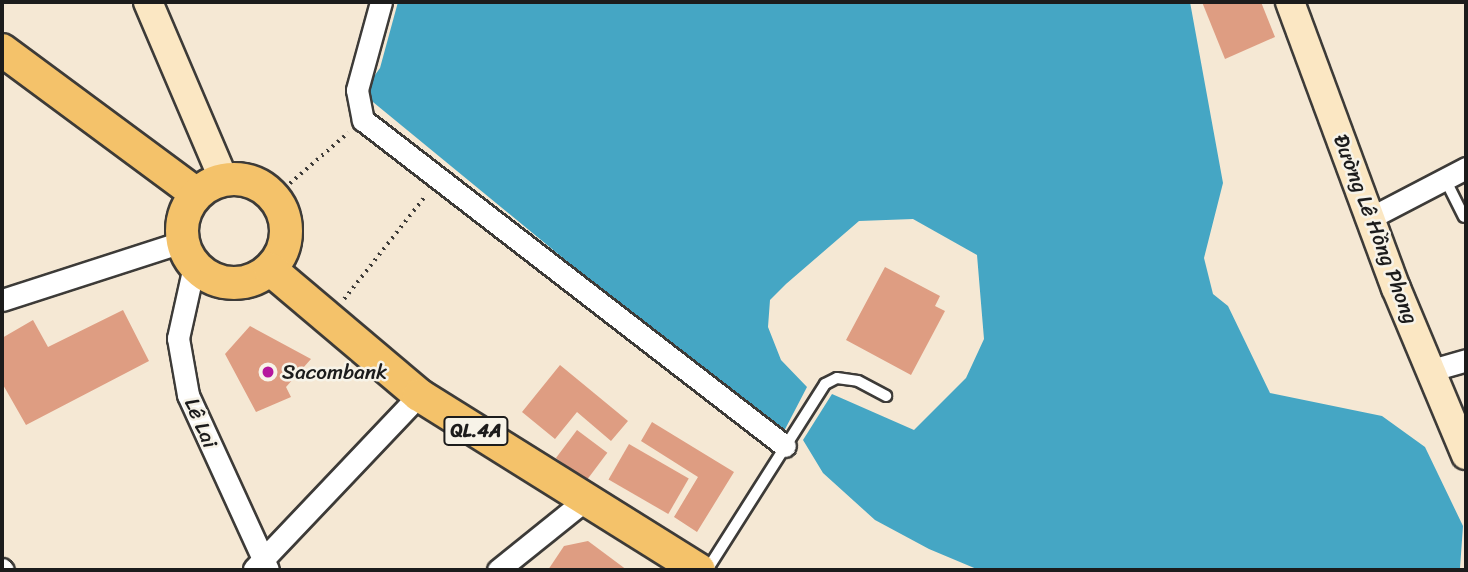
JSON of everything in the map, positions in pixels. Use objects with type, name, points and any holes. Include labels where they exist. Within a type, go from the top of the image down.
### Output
[{"type":"main road","points":[[2,50],[195,193]]},
{"type":"main road","points":[[224,180],[252,182],[274,197],[286,222],[284,249],[270,269],[244,284],[216,282],[188,254],[184,214],[195,193],[224,180]]},
{"type":"main road","name":"QL.4A","points":[[270,269],[326,321],[419,395],[699,570]]},
{"type":"street","points":[[148,2],[224,180]]},
{"type":"street","points":[[381,2],[357,90],[363,120],[785,446]]},
{"type":"street","name":"Đường Lê Hồng Phong","points":[[1290,2],[1432,370],[1461,426],[1466,455]]},
{"type":"street","points":[[1372,217],[1446,181],[1466,168]]},
{"type":"street","points":[[2,300],[188,254]]},
{"type":"street","name":"Lê Lai","points":[[188,254],[178,338],[188,395],[261,567]]},
{"type":"street","points":[[1432,370],[1466,360]]},
{"type":"street","points":[[261,567],[419,395]]},
{"type":"street","points":[[498,570],[585,500]]},
{"type":"lane","points":[[1446,181],[1464,216]]},
{"type":"lane","points":[[707,570],[825,384],[837,377],[886,397]]},
{"type":"path","points":[[274,197],[363,120]]},
{"type":"path","points":[[326,321],[438,180]]},
{"type":"water","points":[[398,2],[1190,2],[1223,183],[1204,258],[1213,294],[1228,306],[1270,393],[1382,416],[1425,447],[1463,526],[1460,568],[979,570],[929,549],[875,520],[823,473],[803,440],[832,394],[914,430],[966,378],[984,339],[977,255],[913,219],[859,221],[786,284],[770,300],[768,327],[781,360],[807,387],[781,437],[362,93],[380,68]]},
{"type":"building","points":[[1202,2],[1261,2],[1275,37],[1225,59]]},
{"type":"building","points":[[885,267],[940,296],[935,306],[945,311],[911,375],[846,340]]},
{"type":"building","points":[[123,310],[149,361],[26,425],[2,383],[2,338],[33,320],[48,347]]},
{"type":"building","points":[[250,326],[311,359],[286,387],[291,397],[256,412],[225,354]]},
{"type":"building","points":[[560,365],[628,421],[611,441],[577,412],[555,439],[522,412]]},
{"type":"building","points":[[652,422],[734,472],[697,532],[674,517],[698,477],[641,441]]},
{"type":"building","points":[[577,430],[607,453],[586,481],[556,458]]},
{"type":"building","points":[[629,444],[689,479],[668,514],[608,480]]},
{"type":"building","points":[[588,541],[627,570],[548,570],[564,546]]},
{"type":"place","name":"Sacombank","points":[[268,372]]}]
